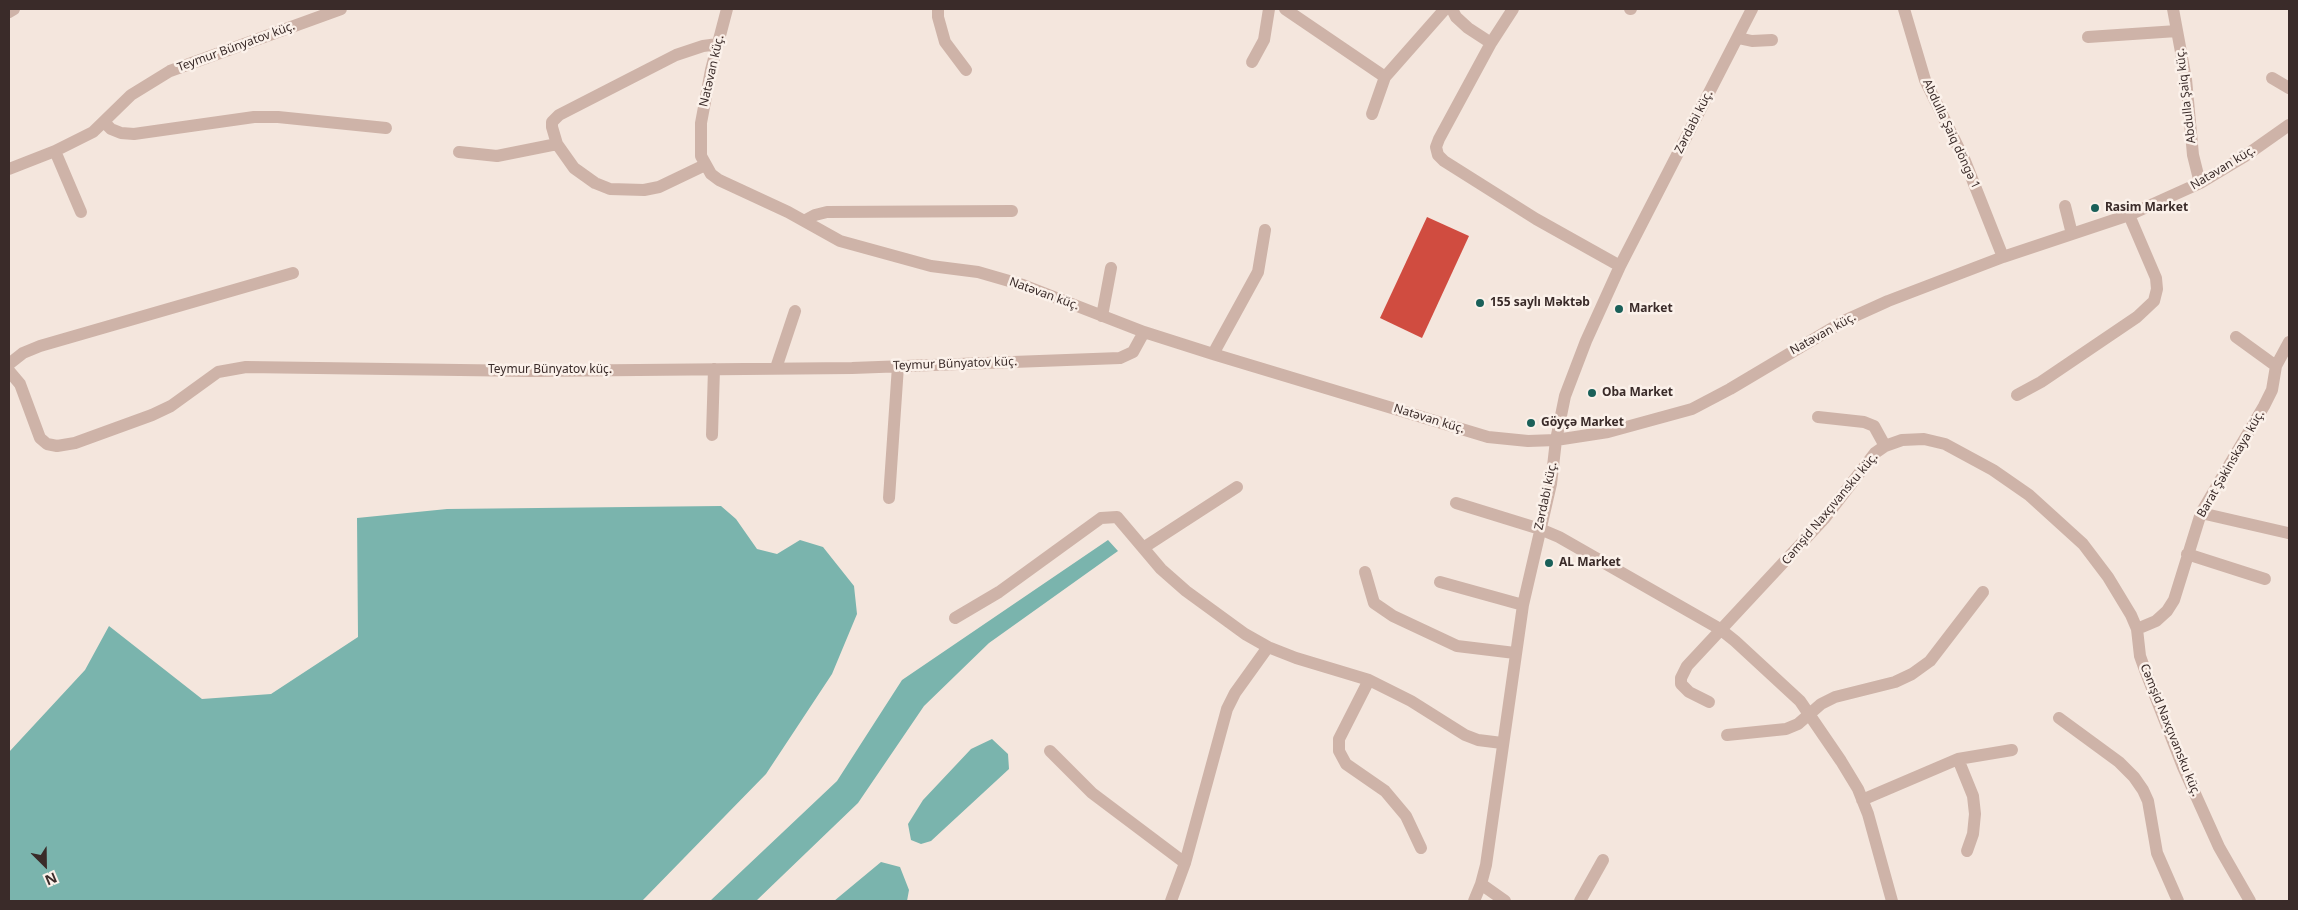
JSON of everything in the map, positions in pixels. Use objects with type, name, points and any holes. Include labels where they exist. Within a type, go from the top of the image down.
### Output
[{"type":"street","points":[[9,12],[14,9]]},
{"type":"street","name":"Teymur Bünyatov küç.","points":[[9,168],[55,151],[93,132],[131,95],[170,71],[341,9]]},
{"type":"street","name":"Natəvan küç.","points":[[727,9],[702,114],[701,146],[705,165],[720,180],[804,221],[840,242],[931,266],[978,272],[1023,285],[1144,332],[1212,354],[1488,437],[1528,441],[1556,440],[1608,432],[1692,409],[1730,389],[1846,320],[1927,285],[2129,214],[2200,183],[2245,156],[2289,125]]},
{"type":"street","points":[[938,9],[938,18],[945,42],[966,70]]},
{"type":"street","points":[[1252,62],[1264,40],[1269,9]]},
{"type":"street","points":[[1284,9],[1385,77]]},
{"type":"street","points":[[1372,114],[1385,77],[1445,9]]},
{"type":"street","points":[[1452,9],[1456,17],[1468,28],[1491,43]]},
{"type":"street","points":[[1513,9],[1491,43],[1439,139],[1436,147],[1438,154],[1444,161],[1536,219],[1620,266]]},
{"type":"street","name":"Zərdabi küç.","points":[[1474,901],[1482,884],[1523,605],[1551,484],[1556,440],[1568,388],[1586,340],[1620,266],[1752,9]]},
{"type":"street","name":"Abdulla Şaiq döngə 1","points":[[1904,9],[1925,80],[1965,161],[2004,257]]},
{"type":"street","name":"Abdulla Şaiq küç.","points":[[2173,9],[2188,96],[2193,155],[2200,183]]},
{"type":"street","points":[[2088,37],[2177,31]]},
{"type":"street","points":[[1738,38],[1752,41],[1772,40]]},
{"type":"street","points":[[705,165],[658,187],[635,190],[610,188],[595,183],[574,168],[557,144],[552,122],[559,115],[676,55],[703,46],[718,44]]},
{"type":"street","points":[[2272,78],[2289,88]]},
{"type":"street","points":[[104,122],[111,129],[121,133],[134,134],[254,117],[278,117],[386,128]]},
{"type":"street","points":[[459,152],[497,156],[557,144]]},
{"type":"street","points":[[55,151],[81,212]]},
{"type":"street","points":[[2065,206],[2072,234]]},
{"type":"street","points":[[804,221],[815,215],[828,212],[1012,211]]},
{"type":"street","points":[[2017,395],[2041,382],[2137,317],[2154,300],[2157,289],[2156,278],[2129,214]]},
{"type":"street","points":[[1212,354],[1258,272],[1265,230]]},
{"type":"street","points":[[1102,316],[1111,268]]},
{"type":"street","points":[[9,364],[23,353],[40,346],[293,273]]},
{"type":"street","points":[[776,368],[796,311]]},
{"type":"street","name":"Teymur Bünyatov küç.","points":[[9,371],[20,384],[40,438],[47,444],[58,446],[75,443],[152,416],[171,406],[210,376],[228,369],[246,367],[531,371],[898,366],[1120,358],[1133,352],[1144,332]]},
{"type":"street","points":[[2236,337],[2276,366]]},
{"type":"street","name":"Barat Şəkinskaya küç.","points":[[2137,630],[2156,621],[2167,611],[2174,600],[2201,513],[2264,406],[2272,390],[2276,366],[2289,342]]},
{"type":"street","points":[[889,498],[898,366]]},
{"type":"street","points":[[712,435],[714,369]]},
{"type":"street","points":[[1818,417],[1864,422],[1874,426],[1885,446]]},
{"type":"street","name":"Cəmşid Naxçıvansku küç.","points":[[1708,702],[1689,692],[1681,684],[1681,678],[1688,666],[1720,629],[1792,556],[1824,519],[1875,452],[1902,440],[1924,439],[1945,444],[1992,470],[2029,495],[2083,544],[2125,602],[2137,630],[2140,656],[2183,767],[2220,847],[2250,901]]},
{"type":"street","points":[[1143,548],[1236,487]]},
{"type":"street","points":[[1456,502],[1540,529],[1586,551],[1720,629],[1800,701],[1841,762],[1862,800],[1892,901]]},
{"type":"street","points":[[2201,513],[2288,533]]},
{"type":"street","points":[[955,618],[999,592],[1102,518],[1117,517],[1143,548],[1186,591],[1222,619],[1268,647],[1369,680],[1411,700],[1465,735],[1478,740],[1502,743]]},
{"type":"street","points":[[2187,554],[2265,579]]},
{"type":"street","points":[[1364,572],[1374,602],[1393,616],[1457,646],[1515,653]]},
{"type":"street","points":[[1440,582],[1523,605]]},
{"type":"street","points":[[1727,735],[1786,729],[1798,724],[1809,713],[1836,697],[1894,682],[1912,674],[1930,661],[1983,592]]},
{"type":"street","points":[[1171,901],[1185,863],[1227,709],[1235,693],[1268,647]]},
{"type":"street","points":[[1369,680],[1339,739],[1339,751],[1346,764],[1385,792],[1406,816],[1421,848]]},
{"type":"street","points":[[2059,718],[2119,762],[2138,783],[2148,801],[2157,853],[2178,901]]},
{"type":"street","points":[[1862,800],[1958,759],[2012,750]]},
{"type":"street","points":[[1050,751],[1092,793],[1185,863]]},
{"type":"street","points":[[1958,759],[1973,796],[1975,814],[1973,834],[1967,851]]},
{"type":"street","points":[[1580,901],[1603,860]]},
{"type":"street","points":[[1482,884],[1505,901]]},
{"type":"water","points":[[721,506],[736,519],[757,549],[777,554],[800,540],[823,547],[854,586],[857,614],[832,674],[766,774],[642,901],[9,901],[9,752],[85,670],[109,626],[202,699],[271,694],[358,637],[357,518],[447,509]]},
{"type":"water","points":[[1108,540],[1118,551],[989,643],[924,706],[858,803],[756,901],[710,901],[837,781],[902,680]]},
{"type":"water","points":[[992,739],[1008,754],[1009,769],[931,841],[921,844],[911,840],[908,824],[923,800],[971,749]]},
{"type":"water","points":[[881,862],[900,867],[909,890],[907,901],[834,901]]},
{"type":"building","points":[[1427,217],[1469,236],[1422,338],[1380,318]]},
{"type":"place","name":"Rasim Market","points":[[2095,208]]},
{"type":"place","name":"155 saylı Məktəb","points":[[1480,303]]},
{"type":"place","name":"Market","points":[[1619,309]]},
{"type":"place","name":"Oba Market","points":[[1592,393]]},
{"type":"place","name":"Göyçə Market","points":[[1531,423]]},
{"type":"place","name":"AL Market","points":[[1549,563]]}]
